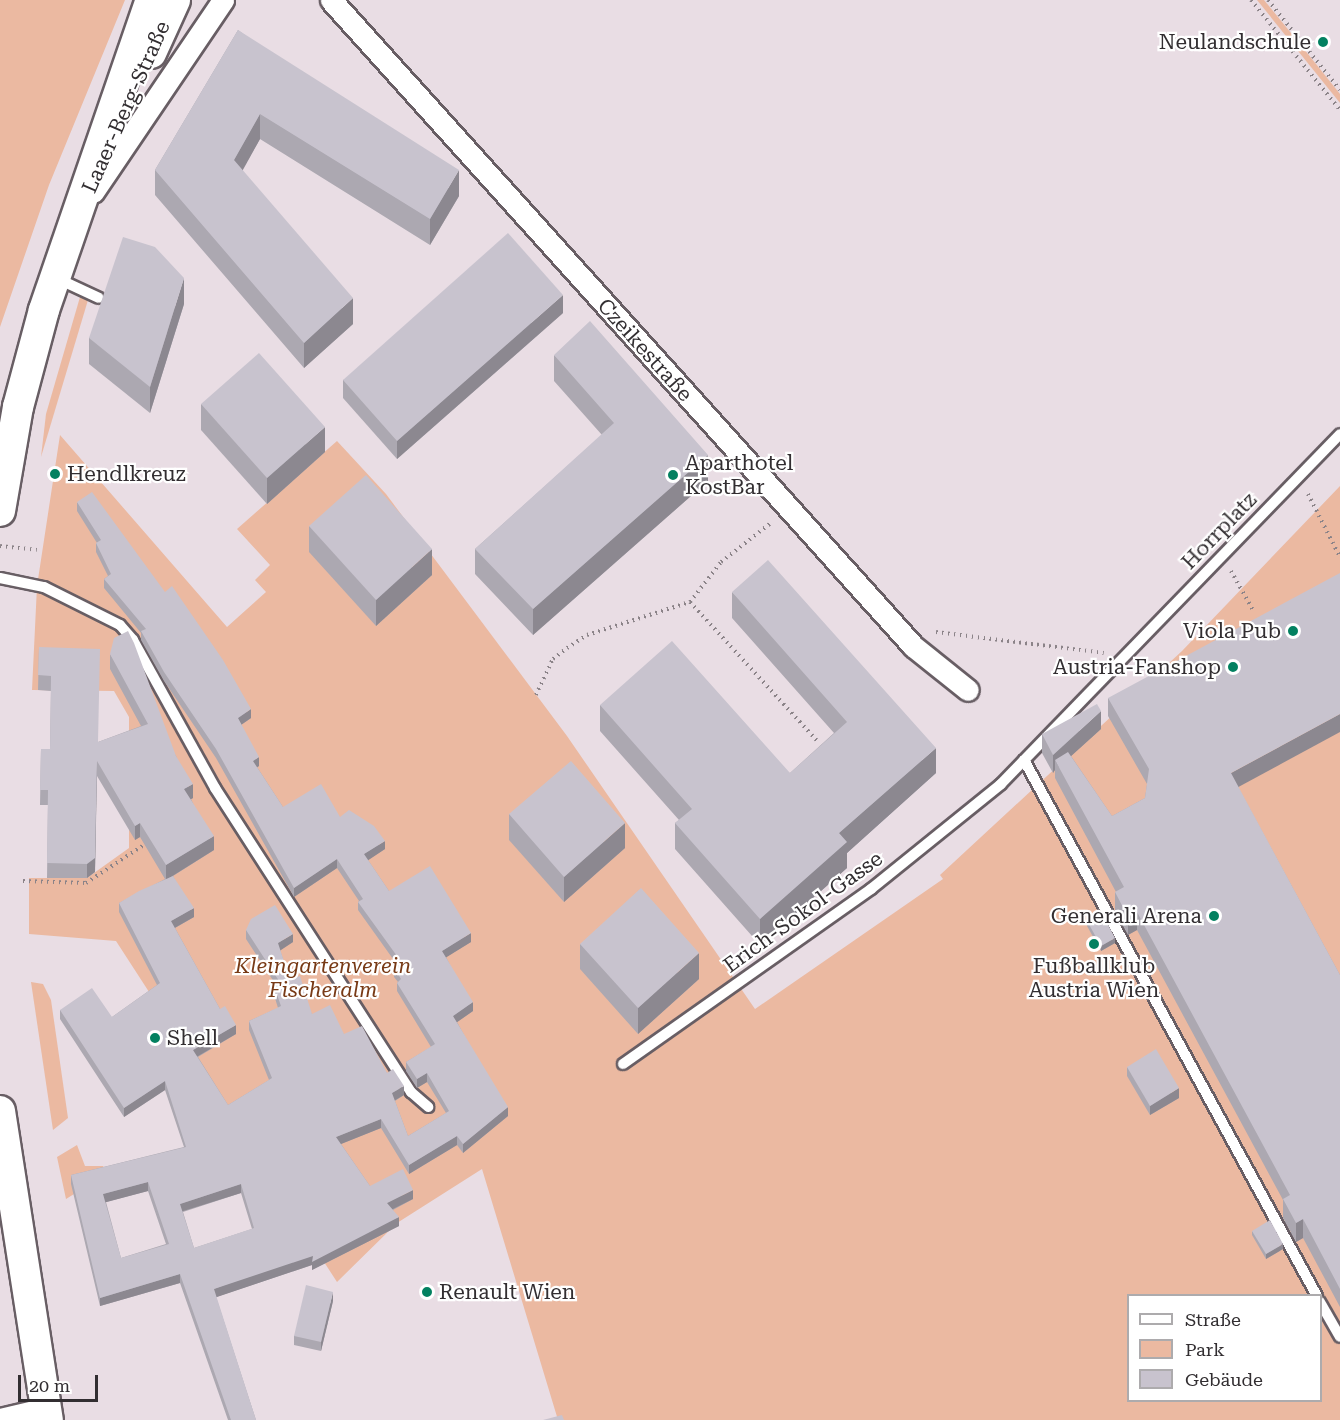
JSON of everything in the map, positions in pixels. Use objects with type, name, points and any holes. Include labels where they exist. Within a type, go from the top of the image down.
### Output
[{"type":"main road","name":"Laaer-Berg-Straße","points":[[0,511],[18,407],[56,278],[151,0]]},
{"type":"main road","name":"Laaer-Berg-Straße","points":[[78,215],[175,0]]},
{"type":"main road","points":[[0,1111],[48,1414]]},
{"type":"street","points":[[78,215],[223,0]]},
{"type":"street","name":"Czeikestraße","points":[[331,0],[913,646],[968,690]]},
{"type":"street","points":[[0,1419],[48,1414]]},
{"type":"lane","points":[[56,278],[99,298]]},
{"type":"lane","name":"Horrplatz","points":[[1001,784],[1340,434]]},
{"type":"lane","points":[[0,578],[44,587],[120,624],[133,640],[215,788],[411,1092],[428,1107]]},
{"type":"lane","points":[[1024,760],[1316,1294]]},
{"type":"lane","name":"Erich-Sokol-Gasse","points":[[623,1064],[871,889],[1001,784]]},
{"type":"lane","points":[[1322,1306],[1340,1337]]},
{"type":"path","points":[[1251,0],[1340,110]]},
{"type":"path","points":[[1268,0],[1340,90]]},
{"type":"path","points":[[1299,476],[1340,558]]},
{"type":"path","points":[[536,695],[553,659],[567,648],[690,602],[721,562],[789,509]]},
{"type":"path","points":[[0,546],[37,550]]},
{"type":"path","points":[[1223,555],[1253,610]]},
{"type":"path","points":[[690,602],[819,743]]},
{"type":"path","points":[[913,646],[936,632],[1125,656]]},
{"type":"path","points":[[23,881],[86,883],[154,838]]},
{"type":"green space","points":[[0,0],[125,0],[49,185],[0,327]]},
{"type":"green space","points":[[1257,0],[1264,0],[1308,54],[1340,94],[1340,103]]},
{"type":"green space","points":[[80,297],[88,300],[41,457],[46,414]]},
{"type":"green space","name":"Kleingartenverein Fischeralm","points":[[60,435],[227,627],[266,592],[255,580],[270,565],[237,529],[337,441],[386,494],[567,736],[755,1009],[943,879],[940,875],[1182,651],[1340,486],[1340,1420],[558,1420],[482,1169],[397,1223],[337,1282],[116,941],[29,934],[29,878],[87,878],[129,848],[129,717],[114,691],[32,690],[37,586]]},
{"type":"green space","points":[[31,982],[43,984],[51,1000],[68,1118],[53,1130]]},
{"type":"green space","points":[[77,1145],[85,1166],[103,1166],[108,1173],[66,1199],[57,1157]]},
{"type":"building","points":[[238,30],[459,170],[430,219],[260,114],[234,160],[353,298],[304,343],[155,170]]},
{"type":"building","points":[[508,233],[563,295],[397,441],[343,380]]},
{"type":"building","points":[[123,237],[155,247],[184,278],[150,387],[89,338]]},
{"type":"building","points":[[590,321],[708,455],[533,609],[475,549],[614,423],[554,355]]},
{"type":"building","points":[[259,353],[325,427],[267,478],[201,404]]},
{"type":"building","points":[[366,475],[432,549],[376,600],[309,526]]},
{"type":"building","points":[[92,492],[165,592],[172,586],[223,660],[251,709],[238,718],[259,757],[253,761],[283,807],[321,784],[340,817],[349,810],[374,826],[385,841],[364,854],[389,891],[430,866],[471,933],[442,951],[473,1002],[453,1016],[508,1107],[463,1144],[457,1136],[409,1165],[381,1119],[336,1137],[370,1186],[403,1169],[413,1190],[387,1203],[399,1217],[312,1262],[313,1256],[214,1289],[256,1420],[231,1420],[180,1274],[100,1298],[71,1175],[186,1147],[165,1081],[124,1108],[60,1010],[92,988],[112,1017],[160,983],[119,903],[173,876],[194,908],[171,921],[220,1009],[225,1006],[236,1025],[193,1050],[228,1105],[272,1078],[249,1021],[281,1006],[274,986],[281,984],[246,930],[251,919],[275,905],[293,934],[278,943],[290,980],[300,976],[312,1014],[330,1005],[344,1034],[362,1026],[387,1073],[393,1069],[404,1086],[392,1093],[408,1136],[449,1111],[427,1073],[417,1079],[406,1062],[435,1044],[397,983],[401,979],[394,968],[402,963],[358,902],[363,899],[337,859],[294,888],[216,749],[164,672],[141,631],[146,629],[104,579],[111,574],[96,543],[101,540],[77,502]],"holes":[[[148,1182],[169,1244],[121,1258],[103,1194]],[[241,1184],[254,1228],[194,1248],[180,1204]]]},
{"type":"building","points":[[768,560],[936,748],[839,833],[847,842],[760,919],[675,823],[692,809],[600,705],[672,641],[790,773],[847,722],[732,592]]},
{"type":"building","name":"Generali Arena","points":[[1340,573],[1340,714],[1231,773],[1340,975],[1340,1289],[1303,1219],[1296,1223],[1283,1199],[1290,1195],[1137,912],[1128,917],[1115,892],[1124,887],[1055,760],[1068,752],[1112,816],[1145,798],[1149,769],[1108,698]]},
{"type":"building","points":[[128,631],[176,756],[193,784],[184,789],[214,836],[166,865],[140,823],[135,826],[97,761],[95,858],[87,864],[47,863],[48,790],[40,790],[41,749],[50,749],[51,676],[38,675],[39,647],[100,649],[98,742],[148,724],[110,654],[114,638]]},
{"type":"building","points":[[1097,704],[1101,711],[1053,755],[1042,734]]},
{"type":"building","points":[[571,761],[625,823],[564,877],[509,814]]},
{"type":"building","points":[[641,888],[699,953],[638,1008],[580,944]]},
{"type":"building","points":[[1102,913],[1115,938],[1101,946],[1087,921]]},
{"type":"building","points":[[1156,1049],[1179,1088],[1150,1106],[1127,1067]]},
{"type":"building","points":[[1270,1220],[1283,1244],[1266,1254],[1252,1231]]},
{"type":"building","points":[[306,1285],[333,1292],[321,1342],[294,1336]]},
{"type":"building","points":[[562,1415],[564,1420],[543,1420]]},
{"type":"place","name":"Neulandschule","points":[[1323,42]]},
{"type":"place","name":"Hendlkreuz","points":[[55,474]]},
{"type":"place","name":"Aparthotel KostBar","points":[[673,475]]},
{"type":"place","name":"Viola Pub","points":[[1293,631]]},
{"type":"place","name":"Austria-Fanshop","points":[[1233,667]]},
{"type":"place","name":"Generali Arena","points":[[1214,916]]},
{"type":"place","name":"Fußballklub Austria Wien","points":[[1094,944]]},
{"type":"place","name":"Shell","points":[[155,1038]]},
{"type":"place","name":"Renault Wien","points":[[427,1292]]}]
